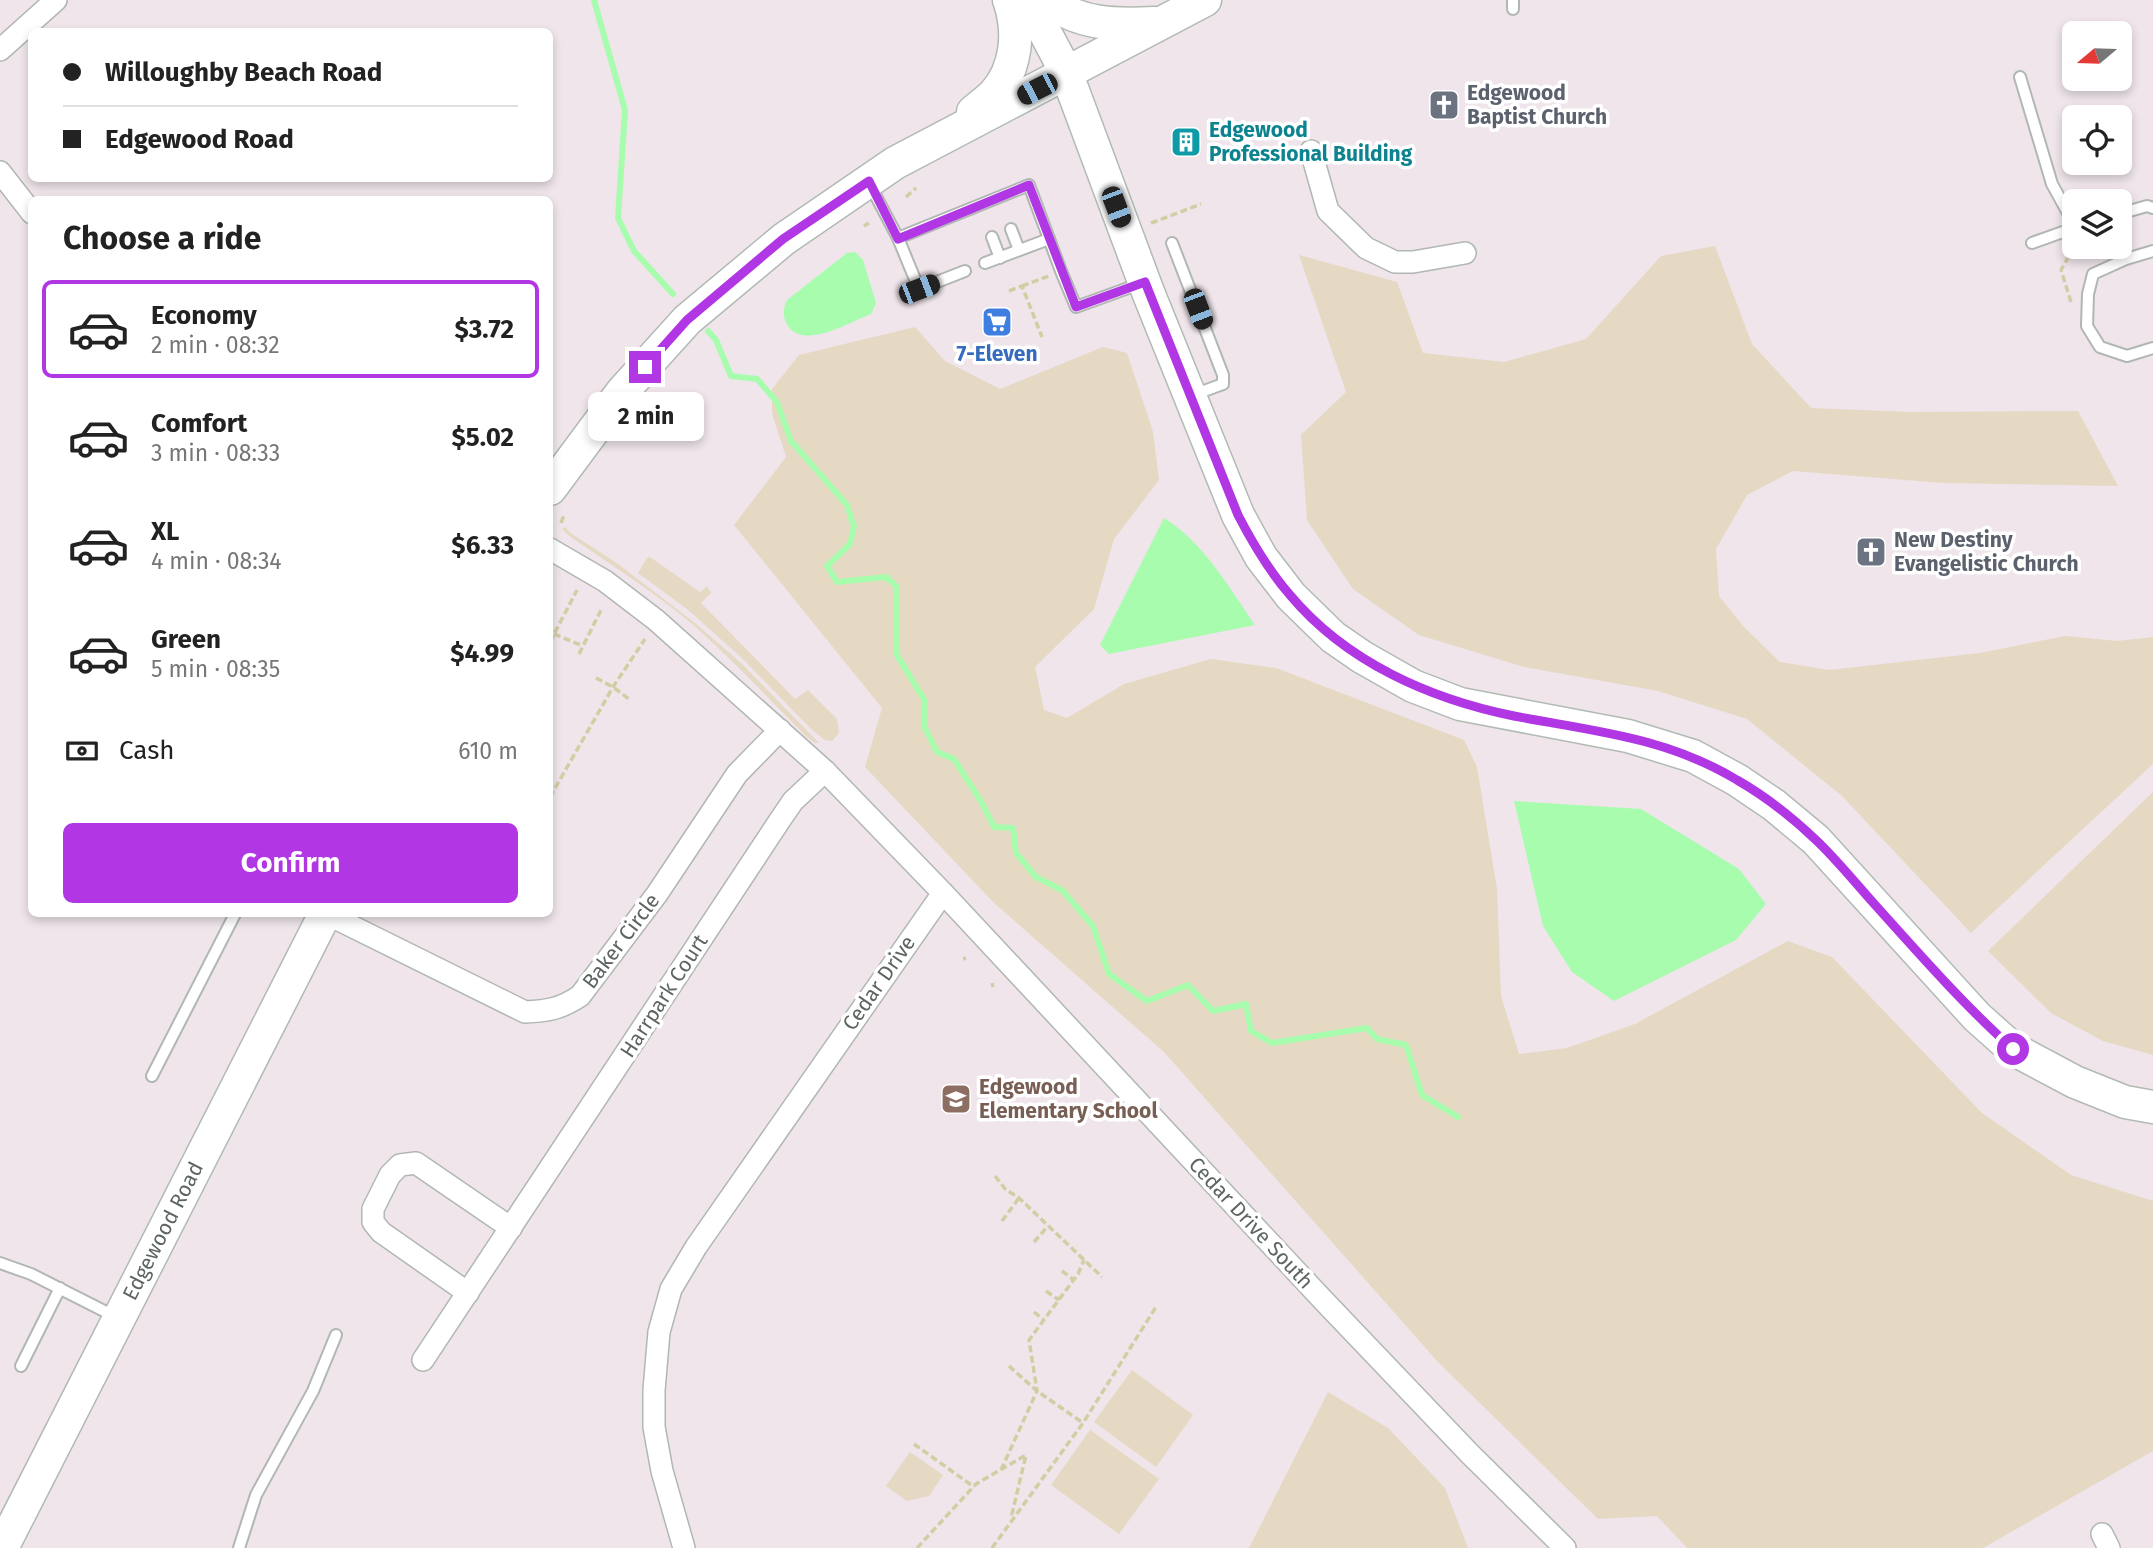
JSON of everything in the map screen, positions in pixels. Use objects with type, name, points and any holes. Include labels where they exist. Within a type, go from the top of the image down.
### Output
[{"type":"main road","points":[[946,135],[995,93],[1009,69],[1016,41],[1016,23],[1009,0]]},
{"type":"main road","points":[[1028,0],[1066,72],[1145,282],[1238,515],[1254,545],[1290,596],[1333,637],[1413,686],[1461,704],[1628,736],[1693,756],[1737,780],[1774,805],[1816,840],[1969,1008],[2013,1049],[2075,1082],[2125,1101],[2153,1107]]},
{"type":"main road","points":[[1048,0],[1062,11],[1076,17],[1111,25],[1162,23]]},
{"type":"main road","points":[[557,502],[622,392],[687,320],[783,239],[895,163],[1204,0]]},
{"type":"main road","name":"Edgewood Road","points":[[2,1548],[324,917]]},
{"type":"street","points":[[0,50],[56,0]]},
{"type":"street","points":[[1311,151],[1328,211],[1366,248],[1395,262],[1413,262],[1465,253]]},
{"type":"street","points":[[0,172],[28,209]]},
{"type":"street","points":[[553,551],[605,582],[656,620],[825,771],[943,893]]},
{"type":"street","name":"Baker Circle","points":[[332,917],[525,1012],[547,1012],[565,1006],[580,996],[657,894],[737,774],[780,730]]},
{"type":"street","name":"Harrpark Court","points":[[423,1360],[780,820],[793,802],[825,771]]},
{"type":"street","name":"Cedar Drive","points":[[684,1548],[662,1471],[654,1427],[659,1332],[671,1289],[696,1247],[943,893]]},
{"type":"street","name":"Cedar Drive South","points":[[943,893],[1322,1300],[1565,1548]]},
{"type":"street","points":[[468,1293],[381,1232],[373,1222],[373,1209],[390,1175],[400,1165],[416,1163],[511,1228]]},
{"type":"lane","points":[[2020,77],[2052,184],[2062,203]]},
{"type":"lane","points":[[869,181],[919,289],[965,271]]},
{"type":"lane","points":[[898,239],[958,221],[979,205],[1029,185],[1076,307],[1145,282]]},
{"type":"lane","points":[[999,197],[1004,209]]},
{"type":"lane","points":[[979,205],[984,217]]},
{"type":"lane","points":[[2132,210],[2147,206],[2153,208]]},
{"type":"lane","points":[[1011,229],[1019,250]]},
{"type":"lane","points":[[2032,243],[2062,231]]},
{"type":"lane","points":[[992,237],[1000,257]]},
{"type":"lane","points":[[985,263],[1049,239]]},
{"type":"lane","points":[[1172,243],[1223,375],[1223,384],[1190,396]]},
{"type":"lane","points":[[2153,251],[2126,259],[2093,274],[2088,295],[2087,326],[2100,347],[2127,356],[2153,348]]},
{"type":"lane","points":[[152,1076],[233,917]]},
{"type":"lane","points":[[0,1263],[31,1273],[118,1318]]},
{"type":"lane","points":[[21,1366],[60,1288]]},
{"type":"lane","points":[[239,1548],[256,1495],[313,1391],[336,1335]]},
{"type":"path","points":[[906,197],[916,188]]},
{"type":"path","points":[[1154,222],[1201,204]]},
{"type":"path","points":[[864,226],[869,223]]},
{"type":"path","points":[[2067,259],[2061,270],[2073,307]]},
{"type":"path","points":[[1009,291],[1061,271]]},
{"type":"path","points":[[1022,286],[1042,337]]},
{"type":"path","points":[[557,502],[561,523]]},
{"type":"path","points":[[577,590],[554,634],[583,646]]},
{"type":"path","points":[[579,654],[602,608]]},
{"type":"path","points":[[553,792],[613,687],[645,639]]},
{"type":"path","points":[[596,678],[628,699]]},
{"type":"path","points":[[995,1176],[1006,1190],[1019,1198],[1102,1277]]},
{"type":"path","points":[[1002,1221],[1019,1198]]},
{"type":"path","points":[[1034,1242],[1048,1226]]},
{"type":"path","points":[[1000,1470],[1037,1391],[1029,1340],[1073,1280],[1084,1260]]},
{"type":"path","points":[[1062,1271],[1073,1280]]},
{"type":"path","points":[[1046,1291],[1059,1300]]},
{"type":"path","points":[[992,1548],[1083,1423],[1156,1307]]},
{"type":"path","points":[[1034,1312],[1044,1320]]},
{"type":"path","points":[[1009,1366],[1037,1391],[1083,1423]]},
{"type":"path","points":[[914,1444],[974,1487]]},
{"type":"path","points":[[918,1548],[974,1487],[1026,1455],[1012,1514],[1014,1517]]},
{"type":"shaded area","points":[[1715,246],[1752,344],[1811,408],[1909,412],[2078,411],[2118,486],[1943,483],[1793,471],[1747,495],[1716,549],[1719,596],[1743,626],[1780,662],[1829,670],[1980,653],[2065,636],[2117,641],[2153,637],[2153,764],[1971,933],[1842,796],[1747,719],[1658,691],[1524,667],[1419,635],[1353,589],[1307,520],[1301,435],[1346,392],[1299,255],[1397,282],[1423,353],[1504,362],[1586,339],[1661,256]]},
{"type":"shaded area","points":[[855,252],[863,260],[876,303],[871,314],[816,335],[795,333],[785,319],[787,300],[847,253]]},
{"type":"shaded area","points":[[915,327],[945,361],[1000,389],[1103,347],[1127,353],[1153,432],[1159,480],[1114,539],[1094,609],[1035,667],[1044,710],[1067,718],[1124,684],[1211,659],[1276,668],[1464,740],[1477,767],[1497,889],[1501,996],[1519,1054],[1567,1048],[1635,1024],[1788,941],[1832,957],[1982,1113],[2071,1175],[2153,1201],[2153,1451],[1983,1548],[1687,1548],[1657,1516],[1598,1519],[1438,1362],[1164,1052],[994,903],[865,767],[882,708],[734,525],[786,457],[772,413],[772,389],[799,355]]},
{"type":"shaded area","points":[[1164,518],[1203,552],[1255,625],[1109,654],[1100,645]]},
{"type":"shaded area","points":[[565,527],[695,623],[741,663],[819,743],[807,737],[691,623],[646,588],[568,535],[562,529]]},
{"type":"shaded area","points":[[650,557],[700,592],[707,586],[711,593],[701,603],[795,699],[808,690],[837,719],[839,733],[832,741],[825,740],[810,728],[743,659],[687,609],[638,573]]},
{"type":"shaded area","points":[[2153,792],[2153,1055],[2103,1041],[2051,1013],[1988,951]]},
{"type":"shaded area","points":[[1514,801],[1641,809],[1739,869],[1766,904],[1736,940],[1614,1001],[1572,972],[1543,926]]},
{"type":"shaded area","points":[[1132,1370],[1193,1415],[1156,1467],[1094,1422]]},
{"type":"shaded area","points":[[1328,1392],[1388,1428],[1445,1488],[1468,1548],[1249,1548]]},
{"type":"shaded area","points":[[1090,1430],[1159,1479],[1119,1534],[1051,1485]]},
{"type":"shaded area","points":[[910,1452],[943,1475],[929,1496],[907,1501],[886,1486]]},
{"type":"waterway","points":[[594,0],[625,110],[618,218],[634,251],[673,294]]},
{"type":"waterway","points":[[708,331],[716,340],[731,376],[757,379],[777,402],[791,441],[847,505],[854,527],[850,544],[827,566],[837,582],[886,577],[896,586],[897,655],[925,701],[924,726],[937,752],[954,759],[994,827],[1013,828],[1016,853],[1036,877],[1062,890],[1093,926],[1109,974],[1147,1001],[1188,985],[1213,1011],[1246,1004],[1251,1031],[1272,1043],[1367,1028],[1377,1039],[1406,1045],[1422,1095],[1458,1117]]},
{"type":"place","name":"Edgewood Baptist Church","points":[[1444,105]]},
{"type":"place","name":"Edgewood Professional Building","points":[[1186,142]]},
{"type":"place","name":"7-Eleven","points":[[997,322]]},
{"type":"place","name":"New Destiny Evangelistic Church","points":[[1871,552]]},
{"type":"place","name":"Edgewood Elementary School","points":[[956,1099]]},
{"type":"route","points":[[645,367],[687,320],[783,239],[869,181],[898,239],[1029,185],[1076,307],[1145,282],[1238,515],[1261,557],[1290,596],[1333,637],[1413,686],[1461,704],[1628,736],[1693,756],[1737,780],[1774,805],[1816,840],[1961,1000],[2013,1049]]}]
